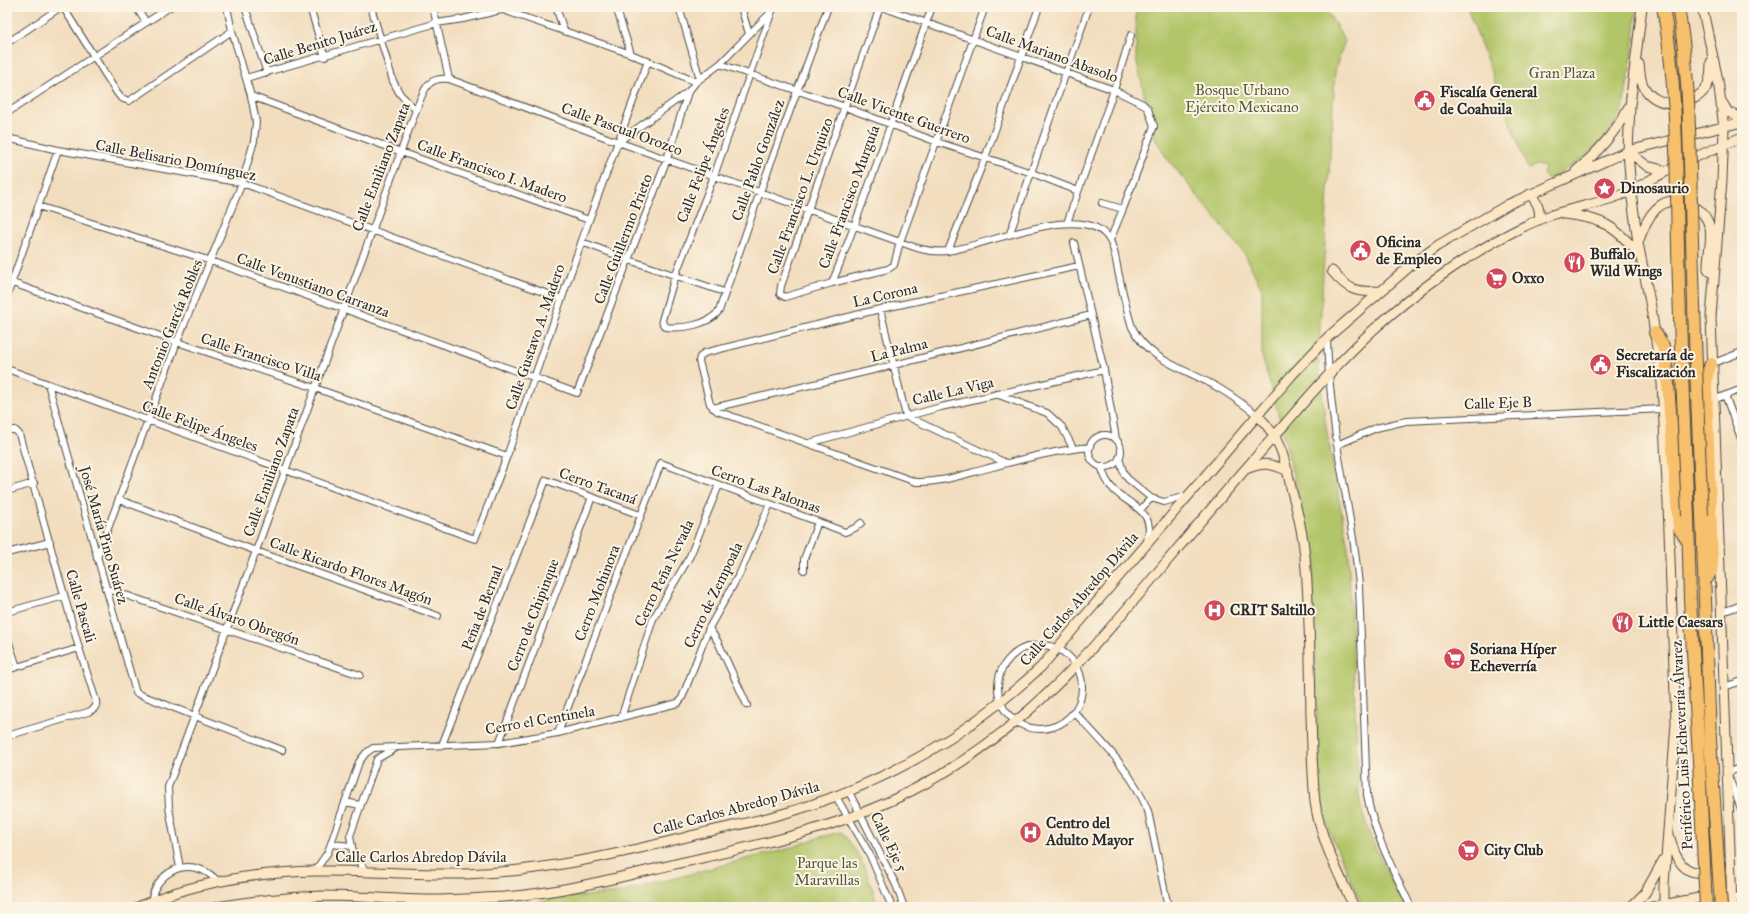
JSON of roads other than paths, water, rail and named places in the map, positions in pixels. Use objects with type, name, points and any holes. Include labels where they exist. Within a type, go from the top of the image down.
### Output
[{"type":"highway","name":"Periférico Luis Echeverría Álvarez","points":[[1663,7],[1670,50],[1675,106],[1679,300],[1688,541],[1706,907]]},
{"type":"highway","name":"Periférico Luis Echeverría Álvarez","points":[[1678,7],[1684,49],[1688,105],[1695,364],[1710,739],[1720,907]]},
{"type":"highway","points":[[1655,333],[1663,346],[1667,371],[1679,528],[1688,541]]},
{"type":"highway","points":[[1704,582],[1711,571],[1712,562],[1706,385],[1711,364]]},
{"type":"main road","points":[[1570,176],[1619,126],[1630,104],[1642,7]]},
{"type":"main road","points":[[1702,7],[1721,100],[1724,128],[1722,180],[1711,317],[1711,364],[1722,612],[1729,835],[1736,898]]},
{"type":"main road","points":[[1637,57],[1643,85],[1648,93],[1662,102],[1670,104],[1689,101],[1703,91],[1709,80],[1712,53]]},
{"type":"main road","points":[[1721,100],[1728,112],[1742,118]]},
{"type":"main road","name":"Periférico Luis Echeverría Álvarez","points":[[1630,104],[1628,151],[1631,190],[1640,255],[1655,333],[1663,409],[1668,504],[1676,723],[1666,856],[1664,906]]},
{"type":"main road","name":"Calle Carlos Abredop Dávila","points":[[138,907],[151,904],[176,892],[219,882],[261,876],[315,871],[465,874],[527,870],[585,860],[799,809],[883,777],[951,739],[1026,681],[1057,649],[1256,414],[1327,338],[1380,291],[1437,246],[1475,223],[1530,194],[1628,151],[1724,128],[1742,122]]},
{"type":"main road","points":[[217,907],[323,896],[432,900],[509,896],[614,879],[756,846],[811,831],[861,814],[915,789],[957,766],[1039,703],[1076,666],[1139,596],[1243,471],[1328,374],[1374,330],[1431,283],[1478,252],[1539,220],[1557,213],[1596,203],[1631,190],[1724,144],[1742,137]]},
{"type":"main road","points":[[1628,151],[1646,166],[1667,172]]},
{"type":"main road","points":[[1530,194],[1539,208],[1539,220]]},
{"type":"main road","points":[[1638,243],[1644,226],[1651,213],[1658,207],[1669,201],[1680,201],[1690,204],[1701,212],[1707,219],[1710,226],[1708,269],[1714,275]]},
{"type":"main road","points":[[1557,213],[1590,217],[1599,221],[1616,230],[1640,255]]},
{"type":"main road","points":[[1332,271],[1344,283],[1357,291],[1380,291]]},
{"type":"main road","points":[[1256,414],[1266,423],[1275,435],[1281,449],[1288,471],[1298,516],[1305,556],[1308,595],[1313,772],[1316,803],[1322,833],[1332,860],[1354,907]]},
{"type":"main road","points":[[1243,471],[1259,464],[1276,466],[1288,471]]},
{"type":"main road","points":[[1668,831],[1678,860],[1687,870],[1701,873],[1709,870],[1718,863],[1724,854],[1729,835]]},
{"type":"main road","points":[[1631,907],[1647,889],[1666,856]]},
{"type":"main road","points":[[1720,907],[1736,898]]},
{"type":"main road","points":[[1652,907],[1736,898]]},
{"type":"street","points":[[7,43],[54,9],[62,7],[117,93],[121,98],[129,101],[232,31]]},
{"type":"street","points":[[136,7],[146,22]]},
{"type":"street","points":[[7,113],[170,7]]},
{"type":"street","name":"Antonio García Robles","points":[[98,558],[177,342],[242,183],[256,132],[251,96],[232,31],[227,7]]},
{"type":"street","points":[[245,7],[267,73]]},
{"type":"street","points":[[310,7],[325,56]]},
{"type":"street","points":[[372,7],[396,88],[416,110]]},
{"type":"street","points":[[433,7],[450,79]]},
{"type":"street","name":"Calle Benito Juárez","points":[[246,78],[437,23],[463,19],[494,9],[502,10],[514,7]]},
{"type":"street","points":[[556,7],[564,31]]},
{"type":"street","points":[[616,7],[631,54]]},
{"type":"street","points":[[678,7],[698,81]]},
{"type":"street","points":[[741,7],[748,34]]},
{"type":"street","name":"Calle Pablo González","points":[[710,319],[719,311],[724,292],[828,7]]},
{"type":"street","name":"Calle Mariano Abasolo","points":[[881,7],[1114,90],[1143,104],[1148,110],[1154,126],[1123,209]]},
{"type":"street","name":"Calle Francisco L. Urquizo","points":[[832,283],[788,297],[782,296],[780,291],[881,7]]},
{"type":"street","name":"Calle Francisco Murguía","points":[[832,283],[856,226],[890,124],[932,7]]},
{"type":"street","points":[[832,283],[888,269],[894,265],[900,242],[985,7]]},
{"type":"street","points":[[948,251],[985,158],[1039,7]]},
{"type":"street","points":[[1010,233],[1089,7]]},
{"type":"street","points":[[618,142],[688,92],[698,81],[720,64],[774,9]]},
{"type":"street","name":"Calle Felipe Ángeles","points":[[710,319],[686,326],[666,327],[662,322],[675,276],[714,176],[774,9]]},
{"type":"street","points":[[502,10],[631,54],[698,81]]},
{"type":"street","points":[[1067,223],[1114,90],[1131,35]]},
{"type":"street","name":"Calle Gustavo A. Madero","points":[[475,539],[507,456],[589,220],[648,61]]},
{"type":"street","name":"Calle Vicente Guerrero","points":[[720,64],[845,107],[936,142],[1032,173],[1078,191]]},
{"type":"street","name":"Calle Pascual Orozco","points":[[426,88],[433,80],[440,78],[450,79],[618,142],[900,242],[932,252],[948,251]]},
{"type":"street","name":"Calle Emiliano Zapata","points":[[180,868],[167,795],[168,787],[256,551],[371,231],[416,110],[426,88]]},
{"type":"street","name":"Calle Guillermo Prieto","points":[[577,393],[667,159],[688,92]]},
{"type":"street","name":"Calle Francisco I. Madero","points":[[251,96],[589,220]]},
{"type":"street","name":"Calle Belisario Domínguez","points":[[7,138],[58,150],[242,183],[562,299]]},
{"type":"street","points":[[7,296],[9,282],[58,150]]},
{"type":"street","points":[[1102,204],[1123,209],[1110,240]]},
{"type":"street","name":"Calle Venustiano Carranza","points":[[38,206],[211,261],[534,379],[577,393]]},
{"type":"street","points":[[948,251],[1010,233],[1067,223],[1085,224],[1096,228],[1110,240],[1132,327],[1136,336],[1143,345],[1165,361],[1216,386],[1256,414]]},
{"type":"street","points":[[582,242],[629,260],[724,292]]},
{"type":"street","points":[[1074,243],[1104,370],[1116,439],[1121,449],[1119,458],[1124,474],[1151,498],[1164,502],[1188,495]]},
{"type":"street","name":"La Corona","points":[[713,408],[710,404],[699,361],[700,357],[704,353],[880,309],[1079,266]]},
{"type":"street","name":"Calle Francisco Villa","points":[[9,282],[177,342],[315,388],[507,456]]},
{"type":"street","points":[[880,309],[906,416],[1006,464]]},
{"type":"street","name":"La Palma","points":[[713,408],[894,365],[1091,315]]},
{"type":"street","points":[[1327,338],[1328,374],[1337,445],[1357,556],[1367,796],[1370,814],[1376,831],[1411,907]]},
{"type":"street","points":[[1711,364],[1742,352]]},
{"type":"street","name":"Calle Felipe Ángeles","points":[[7,369],[475,539]]},
{"type":"street","name":"Calle La Viga","points":[[809,443],[906,416],[1104,370]]},
{"type":"street","name":"José María Pino Suárez","points":[[48,384],[136,693],[194,716]]},
{"type":"street","points":[[1713,400],[1742,389]]},
{"type":"street","points":[[996,394],[1046,413],[1062,427],[1073,448]]},
{"type":"street","points":[[1725,395],[1742,441]]},
{"type":"street","points":[[713,408],[717,411],[916,482],[949,479],[1073,448],[1090,447]]},
{"type":"street","name":"Calle Eje B","points":[[1337,445],[1376,428],[1406,421],[1663,409]]},
{"type":"street","name":"Calle Pascali","points":[[7,430],[15,430],[19,434],[34,483],[64,596],[96,701],[94,710],[7,736]]},
{"type":"street","points":[[1116,439],[1103,435],[1097,437],[1090,447],[1092,459],[1101,466],[1107,481],[1114,490],[1140,510],[1147,518],[1150,526],[1150,533],[1146,545]]},
{"type":"street","points":[[1101,466],[1112,465],[1119,458]]},
{"type":"street","name":"Cerro Las Palomas","points":[[661,463],[719,486],[846,532],[855,528],[861,522]]},
{"type":"street","name":"Cerro Mohinora","points":[[558,733],[661,463]]},
{"type":"street","name":"Cerro Tacaná","points":[[546,480],[640,515]]},
{"type":"street","name":"Peña de Bernal","points":[[442,745],[546,480]]},
{"type":"street","points":[[7,491],[34,483]]},
{"type":"street","name":"Cerro Peña Nevada","points":[[621,718],[653,620],[690,556],[719,486]]},
{"type":"street","name":"Cerro de Chipinque","points":[[499,743],[592,497]]},
{"type":"street","points":[[1140,510],[1151,498]]},
{"type":"street","name":"Calle Ricardo Flores Magón","points":[[120,500],[256,551],[438,616]]},
{"type":"street","name":"Cerro de Zempoala","points":[[682,698],[709,628],[740,573],[770,504]]},
{"type":"street","points":[[804,570],[804,559],[818,522]]},
{"type":"street","points":[[7,553],[50,542]]},
{"type":"street","name":"Calle Álvaro Obregón","points":[[105,588],[360,675]]},
{"type":"street","points":[[7,612],[64,596]]},
{"type":"street","points":[[1722,612],[1742,605]]},
{"type":"street","points":[[709,628],[718,642],[747,705]]},
{"type":"street","points":[[7,636],[17,667]]},
{"type":"street","points":[[1043,646],[1057,649],[1065,653],[1076,666],[1080,675],[1082,689],[1079,703],[1067,720],[1047,729],[1036,729],[1026,727],[1009,717],[1000,702],[998,682],[1003,668],[1012,656],[1028,647],[1043,646]]},
{"type":"street","points":[[7,670],[79,648]]},
{"type":"street","points":[[1724,687],[1742,680]]},
{"type":"street","name":"Cerro el Centinela","points":[[315,871],[328,852],[359,762],[366,753],[373,748],[499,743],[558,733],[670,706],[678,704],[682,698]]},
{"type":"street","points":[[1074,712],[1116,756],[1142,796],[1148,811],[1168,907]]},
{"type":"street","points":[[194,716],[282,750]]},
{"type":"street","points":[[366,872],[353,852],[350,836],[377,759],[397,747]]},
{"type":"street","points":[[1742,767],[1727,773],[1742,811]]},
{"type":"street","name":"Calle Eje 5","points":[[848,790],[896,885],[904,907]]},
{"type":"street","name":"Calle Eje 5","points":[[835,795],[869,853],[892,907]]},
{"type":"street","points":[[345,802],[360,805]]},
{"type":"street","points":[[331,844],[352,846]]},
{"type":"street","points":[[151,904],[156,886],[166,874],[180,868],[194,867],[208,872],[219,882]]},
{"type":"place","name":"Fiscalía General de Coahuila","points":[[1425,101]]},
{"type":"place","name":"Dinosaurio","points":[[1605,188]]},
{"type":"place","name":"Oficina de Empleo","points":[[1361,251]]},
{"type":"place","name":"Buffalo Wild Wings","points":[[1575,263]]},
{"type":"place","name":"Oxxo","points":[[1496,278]]},
{"type":"place","name":"Secretaría de Fiscalización","points":[[1600,364]]},
{"type":"place","name":"CRIT Saltillo","points":[[1215,610]]},
{"type":"place","name":"Little Caesars","points":[[1623,622]]},
{"type":"place","name":"Soriana Híper Echeverría","points":[[1454,658]]},
{"type":"place","name":"Centro del Adulto Mayor","points":[[1031,832]]},
{"type":"place","name":"City Club","points":[[1469,850]]},
{"type":"park label","name":"Gran Plaza","points":[[1562,73]]},
{"type":"park label","name":"Bosque Urbano Ejército Mexicano","points":[[1242,98]]},
{"type":"park label","name":"Parque las Maravillas","points":[[827,872]]}]
